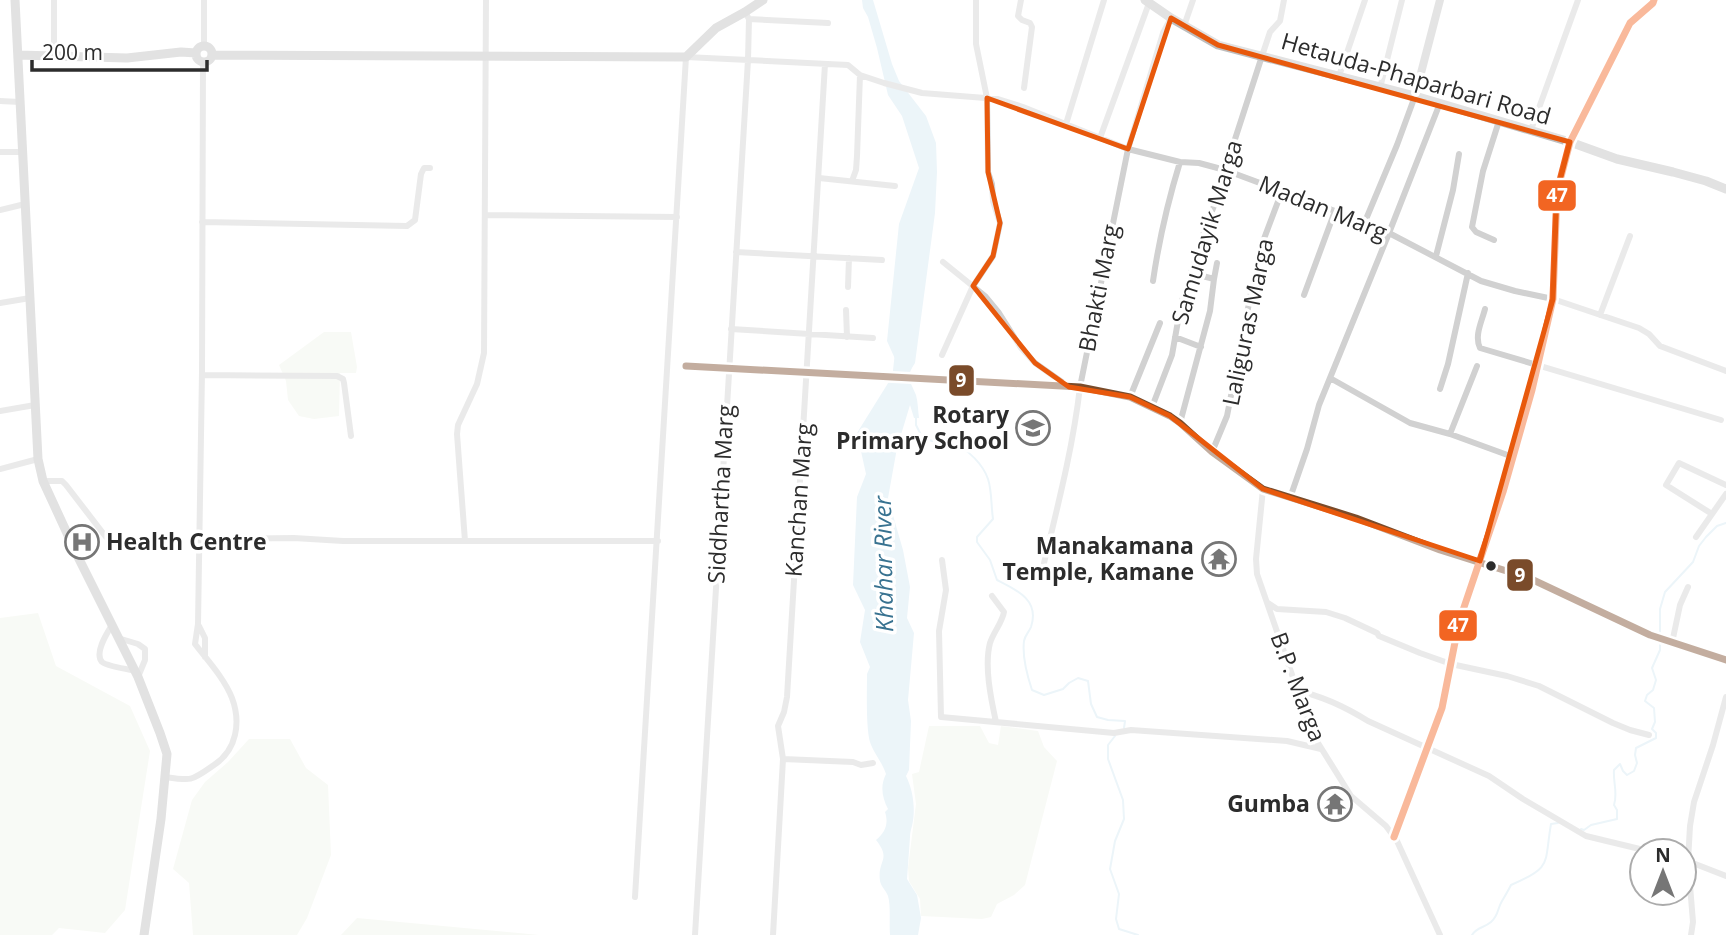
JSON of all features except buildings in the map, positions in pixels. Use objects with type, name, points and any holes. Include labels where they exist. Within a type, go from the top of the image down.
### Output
[{"type":"highway","points":[[15,0],[38,458],[43,481],[136,674],[167,754],[161,819],[144,935]]},
{"type":"highway","points":[[212,55],[687,57],[716,28],[747,16],[762,0]]},
{"type":"highway","name":"Hetauda-Phaparbari Road","points":[[1147,1],[1218,45],[1440,103],[1617,159],[1674,172],[1726,189]]},
{"type":"highway","points":[[204,46],[209,48],[212,55],[204,62],[198,59],[196,53],[199,47],[204,46]]},
{"type":"highway","points":[[18,55],[127,58],[196,53]]},
{"type":"main road","points":[[1415,96],[1440,0]]},
{"type":"street","points":[[54,0],[54,56]]},
{"type":"street","points":[[204,0],[204,46]]},
{"type":"street","points":[[465,541],[457,434],[458,425],[477,384],[484,353],[486,0]]},
{"type":"street","points":[[942,355],[973,286],[993,256],[1000,223],[988,172],[987,98],[976,44],[976,0]]},
{"type":"street","points":[[1021,0],[1018,16],[1032,27],[1024,88]]},
{"type":"street","points":[[1066,124],[1104,0]]},
{"type":"street","points":[[1184,26],[1192,0]]},
{"type":"street","name":"Samudayik Marga","points":[[1152,407],[1172,355],[1181,304],[1206,226],[1220,191],[1270,33],[1280,21],[1284,0]]},
{"type":"street","points":[[1339,76],[1365,0]]},
{"type":"street","points":[[1380,88],[1402,0]]},
{"type":"street","points":[[1531,130],[1578,0]]},
{"type":"street","points":[[1394,837],[1445,698],[1459,622],[1513,457],[1537,365],[1553,299],[1558,192],[1570,142],[1630,23],[1654,0]]},
{"type":"street","points":[[1100,138],[1147,1]]},
{"type":"street","points":[[747,16],[828,23]]},
{"type":"street","name":"Siddhartha Marg","points":[[695,935],[748,60],[747,16]]},
{"type":"street","name":"Bhakti Marg","points":[[1044,564],[1067,469],[1080,387],[1128,149],[1163,33],[1171,18]]},
{"type":"street","points":[[635,897],[687,57]]},
{"type":"street","name":"Madan Marg","points":[[687,57],[848,65],[860,75],[922,93],[998,99],[1128,149],[1225,170],[1282,191],[1389,233],[1480,281],[1553,299],[1639,328],[1660,345],[1726,370]]},
{"type":"street","points":[[165,777],[193,779],[221,761],[235,740],[237,728],[232,698],[195,644],[198,624],[202,375],[204,62]]},
{"type":"street","name":"Kanchan Marg","points":[[773,935],[783,759],[778,726],[787,697],[825,64]]},
{"type":"street","points":[[852,181],[856,170],[860,75]]},
{"type":"street","points":[[1364,224],[1415,96]]},
{"type":"street","points":[[0,101],[20,102]]},
{"type":"street","points":[[1290,498],[1319,405],[1440,103]]},
{"type":"street","points":[[1494,240],[1476,232],[1472,227],[1483,171],[1499,121]]},
{"type":"street","points":[[0,152],[23,152]]},
{"type":"street","points":[[1436,256],[1459,154]]},
{"type":"street","points":[[1153,281],[1159,239],[1180,162]]},
{"type":"street","points":[[202,222],[407,226],[415,220],[421,174],[424,168],[430,168]]},
{"type":"street","points":[[819,178],[895,186]]},
{"type":"street","name":"Laliguras Marga","points":[[1212,452],[1227,416],[1259,253],[1282,191]]},
{"type":"street","points":[[0,210],[25,204]]},
{"type":"street","points":[[1304,295],[1335,211]]},
{"type":"street","points":[[485,215],[677,216]]},
{"type":"street","points":[[1600,315],[1630,236]]},
{"type":"street","points":[[736,252],[882,260]]},
{"type":"street","points":[[848,287],[849,258]]},
{"type":"street","points":[[943,262],[985,296],[1021,348],[1035,363],[1069,387]]},
{"type":"street","points":[[1180,423],[1210,311],[1217,263]]},
{"type":"street","points":[[1440,389],[1468,273]]},
{"type":"street","points":[[1191,274],[1214,279]]},
{"type":"street","points":[[0,303],[30,298]]},
{"type":"street","points":[[1485,309],[1478,333],[1480,348],[1721,420]]},
{"type":"street","points":[[846,310],[847,337]]},
{"type":"street","points":[[1130,397],[1160,323]]},
{"type":"street","points":[[731,329],[873,338]]},
{"type":"street","points":[[1175,338],[1201,346]]},
{"type":"street","points":[[686,366],[1080,387],[1130,397],[1180,423],[1212,452],[1263,489],[1356,518],[1440,550],[1480,561],[1551,587],[1650,635],[1726,659]]},
{"type":"street","points":[[1450,435],[1477,366]]},
{"type":"street","points":[[202,375],[337,376],[343,379],[344,383],[351,436]]},
{"type":"street","points":[[1330,379],[1410,423],[1513,457]]},
{"type":"street","points":[[0,411],[35,405]]},
{"type":"street","points":[[0,469],[38,458]]},
{"type":"street","points":[[1712,514],[1666,485],[1679,463],[1726,485]]},
{"type":"street","points":[[43,481],[57,481],[66,485],[106,537]]},
{"type":"street","name":"B.P. Marga","points":[[1263,489],[1257,574],[1313,736],[1351,796],[1386,826],[1394,837],[1440,935]]},
{"type":"street","points":[[1696,537],[1726,494]]},
{"type":"street","points":[[199,539],[658,541]]},
{"type":"street","points":[[943,560],[946,590],[939,631],[941,717],[1114,733],[1131,730],[1287,741],[1321,749]]},
{"type":"street","points":[[1670,642],[1688,587]]},
{"type":"street","points":[[992,596],[1004,611],[1003,619],[990,644],[989,686],[996,722]]},
{"type":"street","points":[[1266,602],[1277,609],[1326,611],[1379,636],[1451,664],[1539,686],[1613,723],[1649,735]]},
{"type":"street","points":[[198,624],[205,638],[205,657]]},
{"type":"street","points":[[112,625],[102,640],[100,659],[136,674],[145,660],[145,649],[118,638]]},
{"type":"street","points":[[1298,691],[1313,694],[1368,722],[1489,776],[1586,836],[1628,846]]},
{"type":"street","points":[[1689,837],[1694,802],[1726,697]]},
{"type":"street","points":[[783,759],[853,762],[861,765],[873,763]]},
{"type":"street","points":[[1698,865],[1726,876]]},
{"type":"street","points":[[1691,907],[1692,935]]},
{"type":"highlighted area","points":[[1171,18],[1218,45],[1570,142],[1557,192],[1553,299],[1480,561],[1263,489],[1170,416],[1130,397],[1069,387],[1035,363],[973,286],[993,256],[1000,223],[988,172],[987,98],[1128,149]]},
{"type":"shaded area","points":[[324,332],[351,332],[356,373],[340,373],[339,416],[314,419],[299,416],[288,400],[286,381],[279,365]]},
{"type":"shaded area","points":[[38,613],[56,666],[130,706],[150,751],[125,910],[105,933],[59,928],[52,935],[0,935],[0,618]]},
{"type":"shaded area","points":[[929,726],[980,726],[989,743],[998,745],[1001,726],[1038,731],[1044,747],[1057,761],[1025,885],[997,904],[991,917],[982,919],[921,916],[920,899],[909,881],[908,868],[916,804],[912,774],[919,772]]},
{"type":"shaded area","points":[[249,739],[290,739],[306,768],[328,785],[331,855],[307,918],[297,935],[193,935],[189,883],[173,869],[192,800],[205,782]]},
{"type":"shaded area","points":[[357,918],[539,935],[341,935]]},
{"type":"water","points":[[862,0],[873,0],[899,81],[926,116],[936,143],[935,213],[915,363],[909,376],[917,398],[919,418],[914,418],[910,405],[897,448],[888,498],[903,550],[910,587],[907,618],[914,633],[908,700],[911,721],[909,770],[906,776],[912,793],[914,813],[907,879],[917,895],[921,918],[918,935],[890,935],[889,900],[880,881],[884,856],[876,840],[886,824],[885,812],[888,809],[882,787],[886,774],[869,738],[867,674],[870,667],[860,642],[865,610],[853,585],[857,497],[866,474],[857,433],[890,380],[901,379],[901,372],[887,341],[899,224],[919,168],[902,116],[888,95]]},
{"type":"waterway","name":"Khahar River","points":[[896,389],[900,352]]},
{"type":"waterway","points":[[916,416],[916,425],[922,437],[932,441],[948,438],[977,460],[988,479],[993,519],[977,537],[977,542],[990,560],[997,580],[1025,597],[1032,610],[1033,618],[1024,647],[1025,666],[1032,690],[1044,695],[1063,689],[1078,678],[1088,681],[1091,704],[1097,717],[1125,721],[1124,728]]},
{"type":"waterway","points":[[1660,636],[1660,609],[1665,592],[1693,562],[1706,537],[1717,526],[1726,523]]},
{"type":"waterway","points":[[1581,829],[1617,819],[1614,805],[1614,770],[1620,764],[1627,775],[1634,771],[1637,763],[1636,748],[1656,738],[1652,729],[1655,722],[1654,708],[1645,701],[1656,680],[1652,668],[1660,650],[1660,642]]},
{"type":"waterway","points":[[1115,736],[1108,745],[1108,759],[1123,800],[1124,819],[1115,841],[1110,869],[1119,894],[1116,919],[1119,929],[1138,935]]},
{"type":"waterway","points":[[1472,935],[1494,919],[1511,885],[1534,874],[1544,863],[1551,824],[1558,823]]},
{"type":"transit line","name":"47","points":[[1394,837],[1442,708],[1459,622],[1503,492],[1532,390],[1553,299],[1557,192],[1570,142],[1630,23],[1654,0]]},
{"type":"transit line","name":"9","points":[[686,366],[1080,387],[1130,397],[1170,416],[1212,452],[1263,489],[1529,578],[1650,635],[1726,660]]},
{"type":"place","name":"Rotary Primary School","points":[[1033,428]]},
{"type":"place","name":"Health Centre","points":[[82,542]]},
{"type":"place","name":"Manakamana Temple, Kamane","points":[[1219,559]]},
{"type":"place","name":"Gumba","points":[[1335,804]]}]
